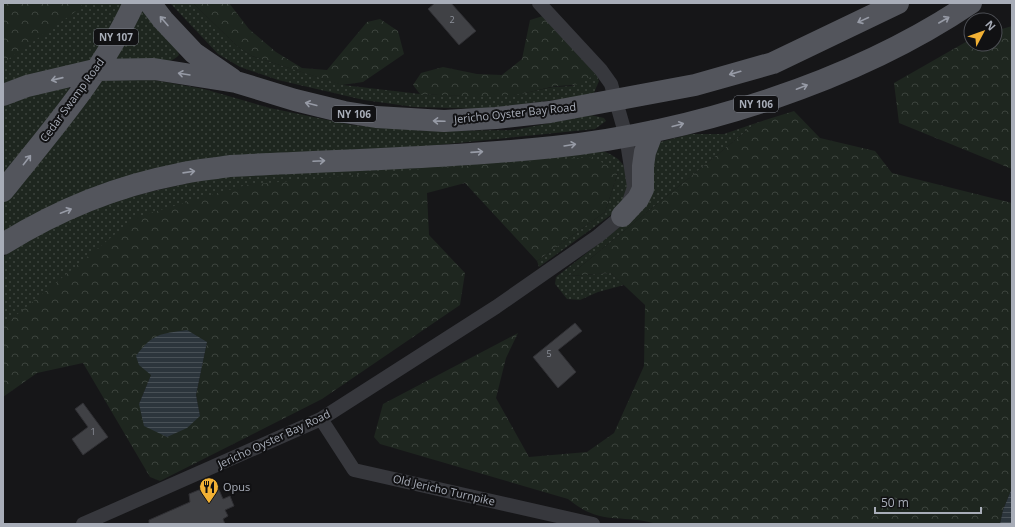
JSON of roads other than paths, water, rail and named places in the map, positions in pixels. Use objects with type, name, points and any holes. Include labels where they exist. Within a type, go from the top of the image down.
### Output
[{"type":"main road","name":"Cedar Swamp Road","points":[[3,191],[95,70],[125,22],[134,3]]},
{"type":"main road","points":[[150,3],[163,20],[194,53],[236,82]]},
{"type":"main road","name":"Jericho Oyster Bay Road","points":[[3,95],[27,86],[95,70],[154,69],[236,82],[295,100],[376,118],[444,121],[550,112],[695,84],[773,63],[898,3]]},
{"type":"main road","name":"NY 106","points":[[3,244],[30,227],[54,215],[128,186],[179,174],[230,166],[555,147],[652,131],[765,101],[866,62],[916,36],[971,3]]},
{"type":"main road","points":[[622,216],[638,199],[644,190],[644,159],[652,131]]},
{"type":"street","name":"Jericho Oyster Bay Road","points":[[83,524],[321,419],[496,307],[598,236],[622,216],[628,205],[634,187],[626,136],[611,84],[601,70],[539,3]]},
{"type":"street","name":"Old Jericho Turnpike","points":[[321,419],[354,470],[593,524]]},
{"type":"place","name":"Opus","points":[[209,504]]}]
